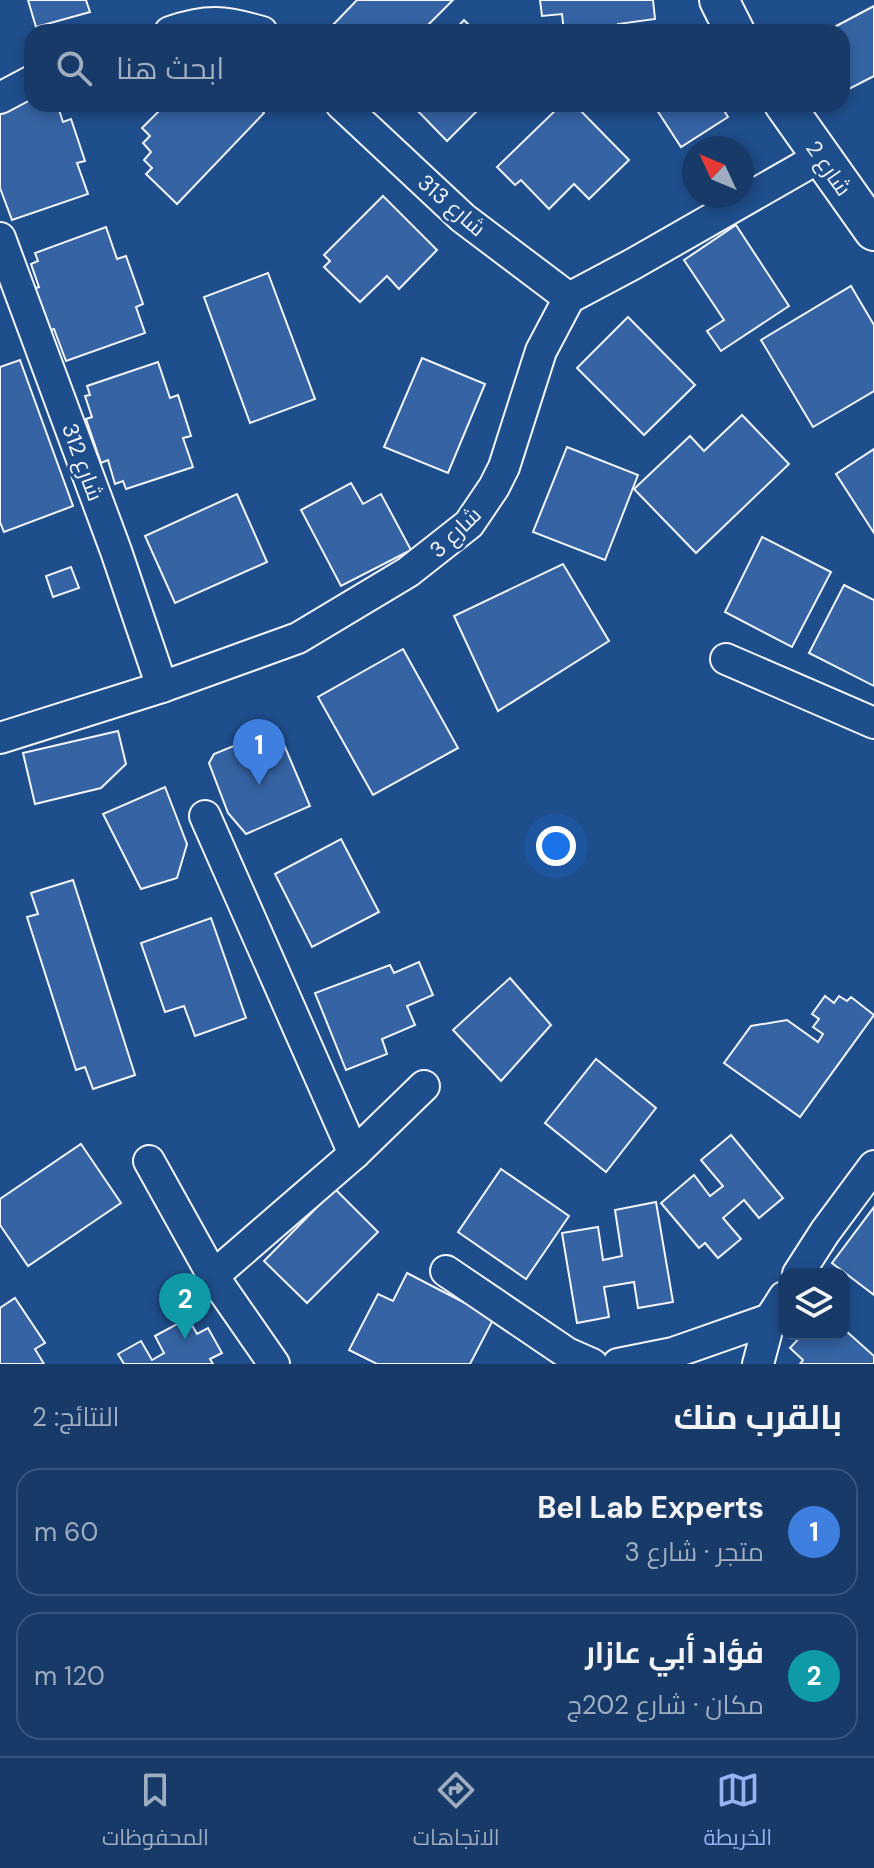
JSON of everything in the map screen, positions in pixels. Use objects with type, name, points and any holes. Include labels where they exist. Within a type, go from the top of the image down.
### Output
[{"type":"street","points":[[719,0],[731,24]]},
{"type":"street","points":[[192,24],[235,24]]},
{"type":"street","points":[[0,98],[24,85]]},
{"type":"street","name":"شارع 313","points":[[350,112],[463,218],[569,298]]},
{"type":"street","name":"شارع 2","points":[[789,112],[874,231]]},
{"type":"street","points":[[569,298],[820,157]]},
{"type":"street","name":"شارع 312","points":[[0,238],[116,551],[162,687]]},
{"type":"street","name":"شارع 3","points":[[0,738],[162,687],[298,638],[408,572],[469,524],[484,505],[504,467],[541,351],[569,298]]},
{"type":"street","points":[[726,659],[874,723]]},
{"type":"street","points":[[205,816],[354,1154]]},
{"type":"street","points":[[213,1276],[354,1154],[424,1086]]},
{"type":"street","points":[[149,1161],[213,1276],[274,1364]]},
{"type":"street","points":[[802,1268],[874,1166]]},
{"type":"street","points":[[446,1271],[567,1353],[592,1364]]},
{"type":"street","points":[[618,1364],[673,1353],[777,1308]]},
{"type":"street","points":[[758,1364],[777,1308]]},
{"type":"building","points":[[28,0],[86,0],[90,12],[47,24],[35,24]]},
{"type":"building","points":[[357,0],[453,0],[429,24],[334,24]]},
{"type":"building","points":[[540,0],[653,0],[655,19],[618,24],[563,24],[562,14],[542,16]]},
{"type":"building","points":[[874,6],[874,76],[850,88],[850,24],[840,24]]},
{"type":"building","points":[[24,101],[24,112],[60,112],[63,122],[71,119],[85,161],[77,163],[88,194],[12,220],[0,188],[0,109]]},
{"type":"building","points":[[158,112],[264,113],[177,204],[146,174],[152,168],[144,160],[151,152],[143,143],[150,136],[142,128]]},
{"type":"building","points":[[419,112],[476,112],[447,141]]},
{"type":"building","points":[[554,112],[582,112],[629,160],[589,199],[574,184],[549,209],[521,180],[515,185],[497,167]]},
{"type":"building","points":[[658,112],[725,112],[728,117],[698,136],[682,136],[682,146]]},
{"type":"building","points":[[383,196],[437,250],[399,289],[387,276],[360,302],[324,267],[330,261],[324,255]]},
{"type":"building","points":[[736,225],[789,306],[721,351],[707,331],[724,320],[684,260]]},
{"type":"building","points":[[106,227],[117,259],[126,256],[143,304],[136,307],[145,333],[66,361],[54,329],[48,331],[33,289],[39,287],[31,264],[38,261],[35,253]]},
{"type":"building","points":[[268,273],[315,399],[250,423],[204,297]]},
{"type":"building","points":[[851,286],[874,325],[874,391],[813,427],[761,340]]},
{"type":"building","points":[[628,317],[695,385],[644,435],[577,368]]},
{"type":"building","points":[[422,358],[485,384],[448,473],[384,447]]},
{"type":"building","points":[[20,360],[73,506],[4,532],[0,522],[0,367]]},
{"type":"building","points":[[158,362],[170,398],[178,395],[191,436],[183,438],[193,467],[126,489],[123,481],[115,484],[108,460],[101,463],[86,419],[92,417],[85,396],[90,395],[87,386]]},
{"type":"building","points":[[742,415],[789,464],[696,553],[634,489],[690,436],[704,451]]},
{"type":"building","points":[[567,447],[638,475],[605,560],[533,532]]},
{"type":"building","points":[[874,449],[874,533],[836,474]]},
{"type":"building","points":[[351,483],[363,504],[381,494],[411,550],[341,586],[301,510]]},
{"type":"building","points":[[237,494],[267,562],[175,603],[145,536]]},
{"type":"building","points":[[762,537],[831,572],[792,647],[725,612]]},
{"type":"building","points":[[563,564],[609,641],[498,711],[454,616]]},
{"type":"building","points":[[71,567],[79,588],[53,597],[46,576]]},
{"type":"building","points":[[844,585],[874,600],[874,686],[809,653]]},
{"type":"building","points":[[403,649],[458,748],[373,795],[318,697]]},
{"type":"building","points":[[118,731],[126,764],[101,788],[35,804],[23,753]]},
{"type":"building","points":[[268,732],[282,740],[310,806],[246,834],[228,813],[209,763],[214,754]]},
{"type":"building","points":[[165,787],[187,844],[177,878],[141,889],[103,814]]},
{"type":"building","points":[[341,839],[379,912],[312,947],[275,874]]},
{"type":"building","points":[[73,880],[135,1075],[93,1089],[85,1067],[76,1070],[27,917],[38,914],[31,893]]},
{"type":"building","points":[[211,918],[246,1018],[195,1036],[184,1006],[165,1012],[141,943]]},
{"type":"building","points":[[419,962],[433,995],[407,1006],[415,1025],[382,1039],[387,1054],[346,1070],[315,993],[390,965],[394,973]]},
{"type":"building","points":[[510,978],[551,1025],[501,1081],[453,1030]]},
{"type":"building","points":[[825,996],[834,1003],[839,996],[847,1001],[851,997],[874,1015],[800,1117],[724,1063],[751,1026],[787,1020],[818,1042],[823,1034],[813,1027],[819,1019],[812,1014]]},
{"type":"building","points":[[596,1059],[656,1108],[606,1172],[545,1123]]},
{"type":"building","points":[[731,1135],[783,1198],[759,1218],[744,1200],[723,1218],[741,1239],[718,1258],[705,1243],[699,1248],[661,1203],[694,1175],[710,1196],[723,1186],[701,1160]]},
{"type":"building","points":[[81,1144],[121,1203],[28,1266],[0,1225],[0,1199]]},
{"type":"building","points":[[501,1169],[569,1216],[526,1279],[458,1232]]},
{"type":"building","points":[[335,1189],[378,1232],[307,1303],[264,1261]]},
{"type":"building","points":[[656,1202],[673,1302],[638,1308],[634,1282],[604,1287],[609,1317],[577,1323],[562,1233],[598,1227],[603,1260],[622,1256],[615,1210]]},
{"type":"building","points":[[874,1207],[874,1295],[850,1277],[850,1268],[839,1268],[832,1263]]},
{"type":"building","points":[[407,1273],[494,1318],[470,1364],[377,1364],[349,1350],[378,1294],[393,1301]]},
{"type":"building","points":[[15,1298],[45,1343],[35,1349],[44,1364],[0,1364],[0,1308]]},
{"type":"building","points":[[188,1318],[197,1334],[208,1328],[222,1353],[210,1359],[213,1364],[124,1364],[118,1354],[141,1341],[152,1360],[164,1353],[155,1336]]},
{"type":"building","points":[[850,1334],[874,1356],[874,1364],[800,1364],[803,1360],[790,1348],[797,1340],[850,1340]]},
{"type":"place","name":"Bel Lab Experts","points":[[259,785]]},
{"type":"place","name":"فؤاد أبي عازار","points":[[185,1339]]}]
